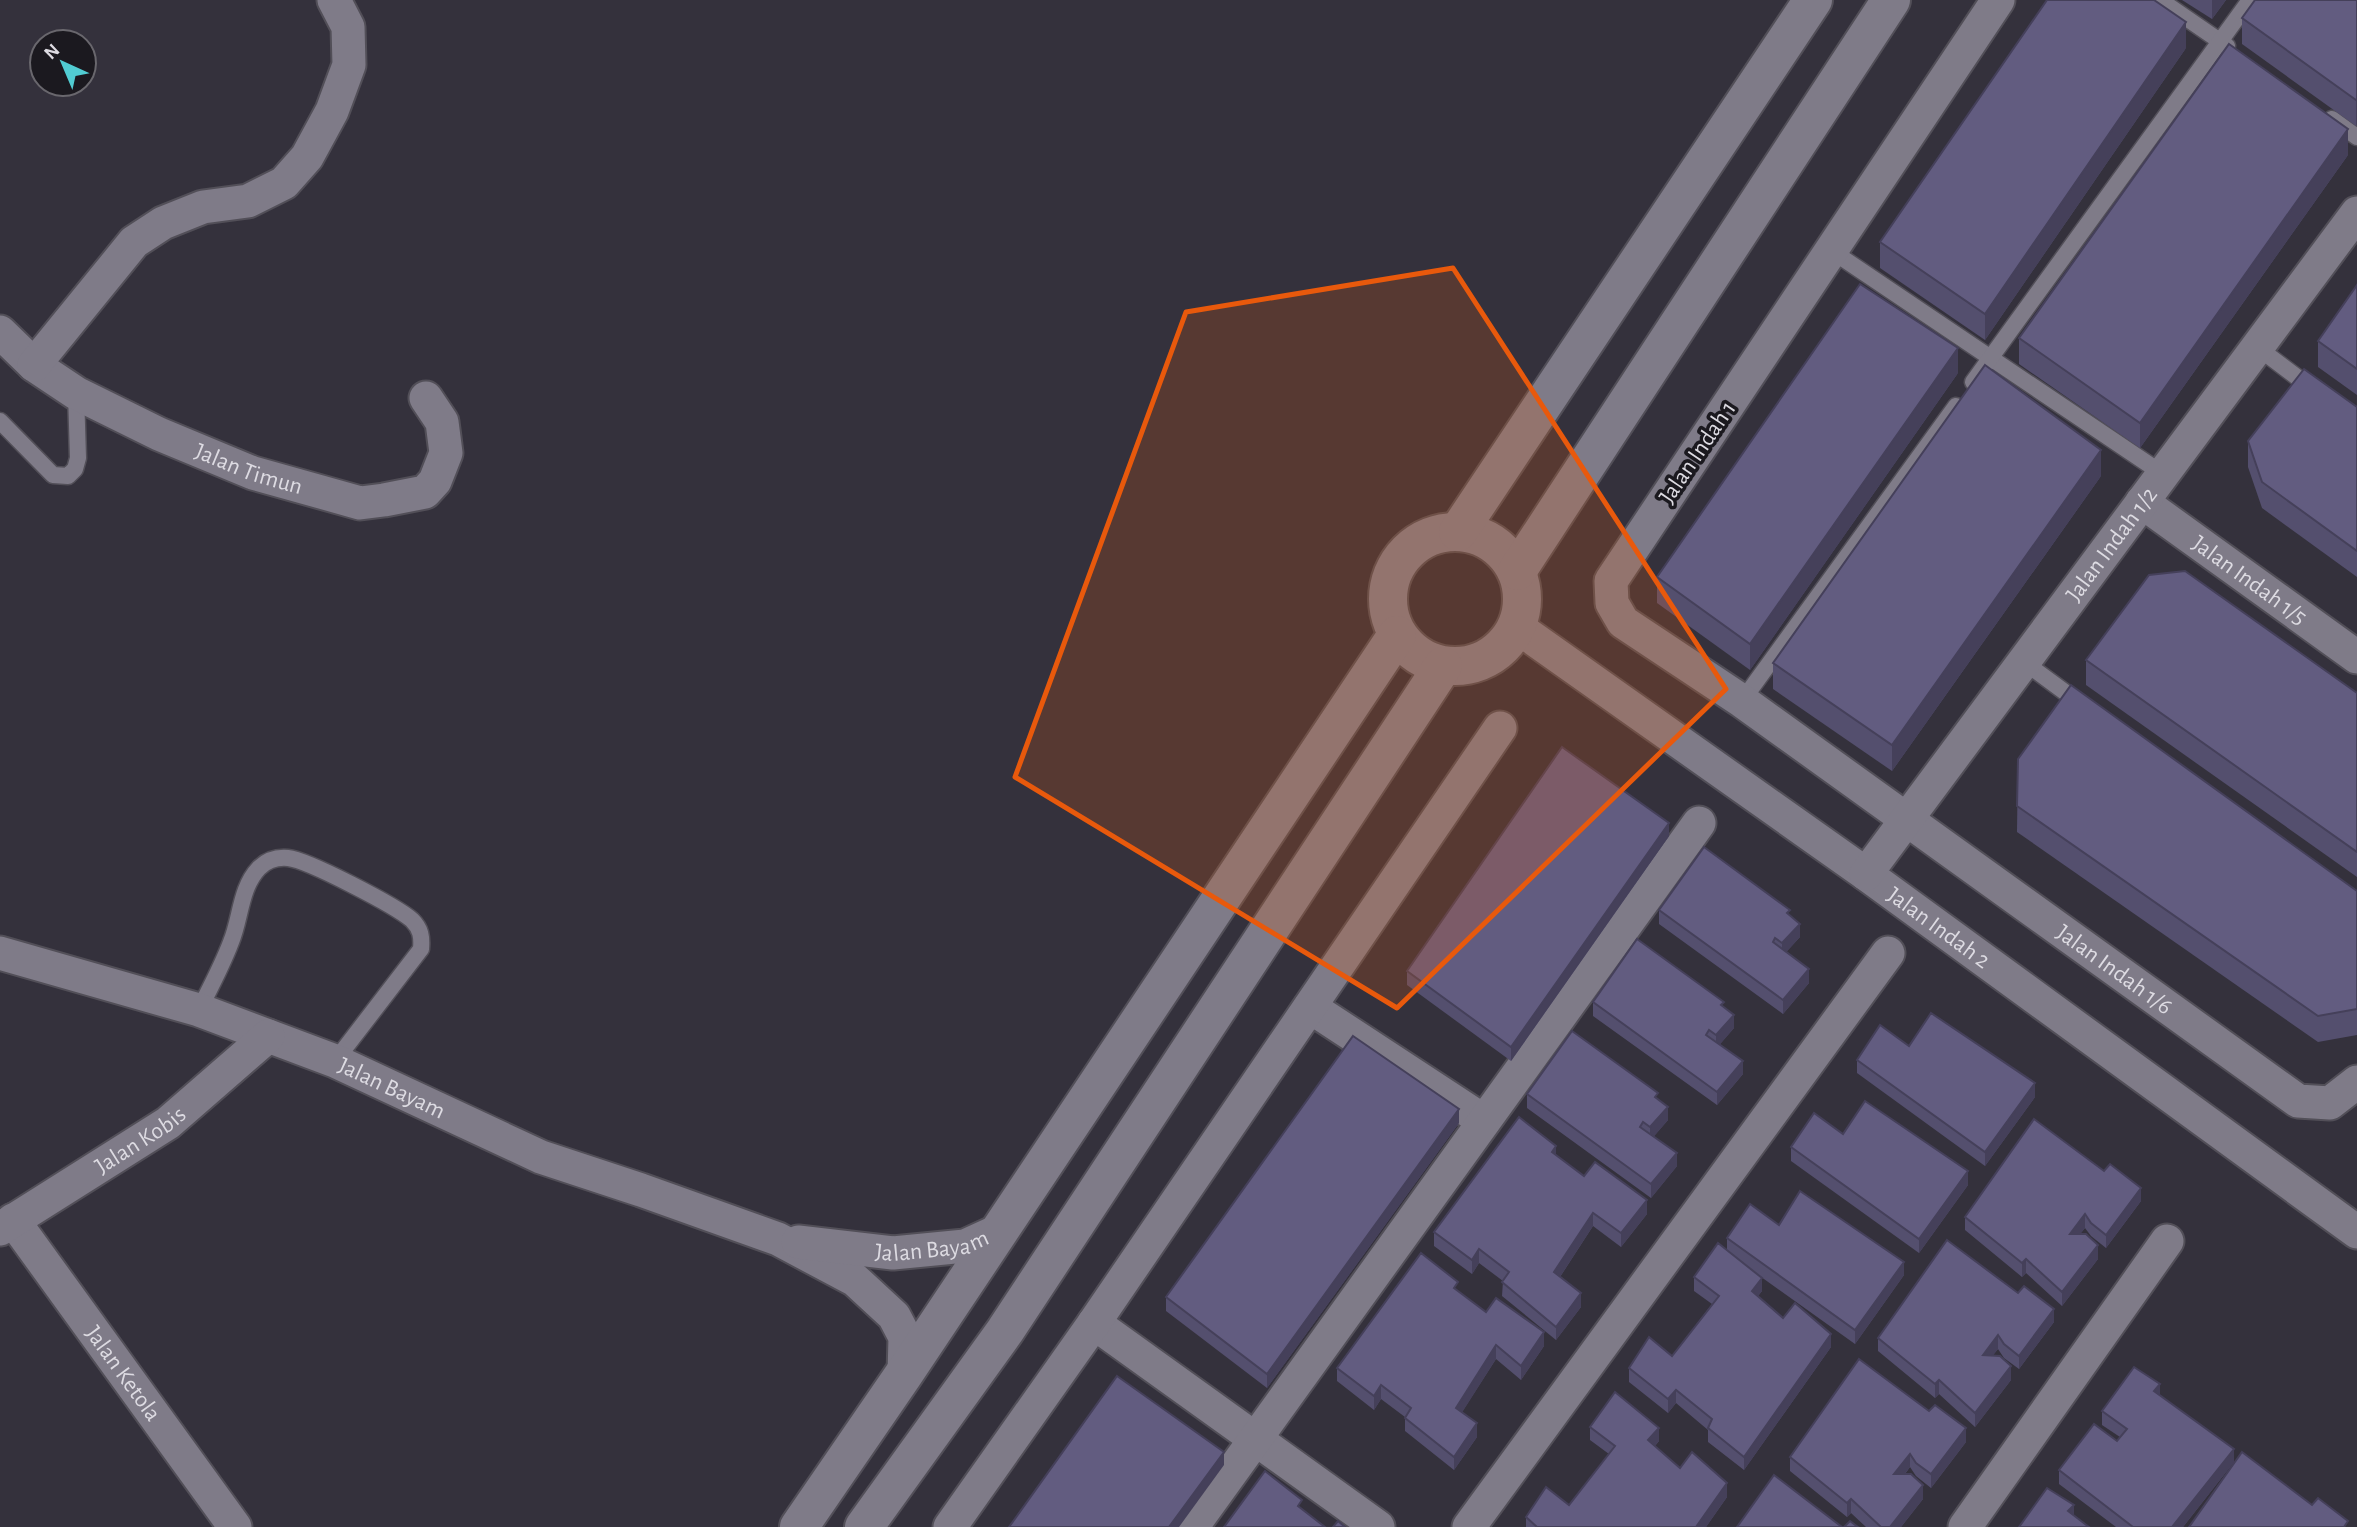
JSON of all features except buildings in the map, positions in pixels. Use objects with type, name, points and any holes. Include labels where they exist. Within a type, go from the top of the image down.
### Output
[{"type":"street","points":[[34,365],[134,242],[163,223],[203,206],[248,201],[284,183],[307,157],[332,111],[349,65],[348,27],[334,0]]},
{"type":"street","points":[[1458,532],[1813,0]]},
{"type":"street","points":[[1517,571],[1891,0]]},
{"type":"street","name":"Jalan Indah 1","points":[[1905,820],[1742,701],[1623,622],[1612,603],[1611,581],[1998,0]]},
{"type":"street","name":"Jalan Indah 1/2","points":[[1866,874],[2357,213]]},
{"type":"street","name":"Jalan Timun","points":[[0,332],[34,365],[76,393],[159,434],[253,472],[360,503],[425,492],[435,481],[446,453],[442,422],[426,398]]},
{"type":"street","name":"Jalan Indah 1/5","points":[[2142,502],[2357,657]]},
{"type":"street","points":[[1458,532],[1482,537],[1503,551],[1517,571],[1522,589],[1522,608],[1517,626],[1505,645],[1487,659],[1466,667],[1443,666],[1408,650],[1397,635],[1388,612],[1388,587],[1396,565],[1413,546],[1435,534],[1458,532]]},
{"type":"street","name":"Jalan Indah 2","points":[[1517,626],[1866,874],[2357,1232]]},
{"type":"street","points":[[799,1527],[1397,635]]},
{"type":"street","points":[[864,1527],[1005,1331],[1443,666]]},
{"type":"street","points":[[950,1527],[1094,1324],[1500,728]]},
{"type":"street","name":"Jalan Indah 1/6","points":[[1905,820],[2298,1101],[2330,1103],[2357,1082]]},
{"type":"street","points":[[1192,1527],[1699,823]]},
{"type":"street","name":"Jalan Bayam","points":[[0,953],[199,1010],[335,1061],[541,1157],[778,1239],[855,1280],[894,1316],[905,1337],[904,1374]]},
{"type":"street","points":[[1469,1527],[1888,953]]},
{"type":"street","points":[[1310,1007],[1484,1121]]},
{"type":"street","name":"Jalan Kobis","points":[[6,1225],[168,1123],[268,1036]]},
{"type":"street","name":"Jalan Ketola","points":[[6,1225],[235,1527]]},
{"type":"street","name":"Jalan Bayam","points":[[778,1239],[893,1253],[965,1246],[1000,1230]]},
{"type":"street","points":[[1965,1527],[2167,1241]]},
{"type":"street","points":[[1094,1324],[1378,1527]]},
{"type":"lane","points":[[2160,0],[2243,57]]},
{"type":"lane","points":[[1742,701],[2250,0]]},
{"type":"lane","points":[[2323,113],[2357,137]]},
{"type":"lane","points":[[1832,251],[2163,474]]},
{"type":"lane","points":[[2257,347],[2324,397]]},
{"type":"lane","points":[[0,421],[53,475],[68,476],[75,469],[78,458],[76,393]]},
{"type":"lane","points":[[2024,662],[2090,711]]},
{"type":"lane","points":[[199,1010],[232,941],[246,887],[259,868],[270,859],[289,858],[320,869],[400,911],[413,922],[422,935],[421,949],[335,1061]]},
{"type":"highlighted area","points":[[1453,268],[1726,689],[1397,1008],[1015,777],[1186,312]]}]
